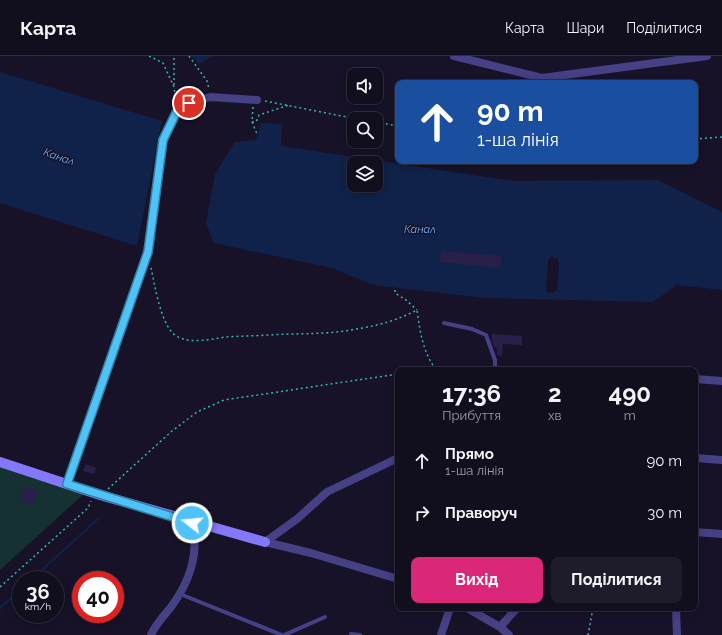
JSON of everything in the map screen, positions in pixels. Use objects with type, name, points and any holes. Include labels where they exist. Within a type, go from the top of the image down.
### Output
[{"type":"street","points":[[454,56],[542,78],[707,56]]},
{"type":"street","points":[[67,484],[148,252],[163,140],[176,113],[189,103],[210,97],[255,100]]},
{"type":"street","points":[[698,379],[722,381]]},
{"type":"street","points":[[698,458],[722,460]]},
{"type":"street","points":[[265,542],[297,519],[327,492],[395,459]]},
{"type":"street","points":[[0,462],[192,523],[311,553],[395,578]]},
{"type":"street","points":[[151,635],[180,594],[190,574],[195,534],[192,523]]},
{"type":"street","points":[[698,532],[722,534]]},
{"type":"street","points":[[441,635],[449,611]]},
{"type":"street","points":[[472,611],[500,627],[509,635]]},
{"type":"street","points":[[500,627],[514,611]]},
{"type":"street","points":[[676,611],[677,635]]},
{"type":"lane","points":[[444,324],[480,331],[486,335],[495,360],[495,367]]},
{"type":"lane","points":[[180,594],[283,635],[325,617]]},
{"type":"lane","points":[[351,634],[360,635]]},
{"type":"path","points":[[149,56],[163,63],[174,87]]},
{"type":"path","points":[[174,56],[176,113]]},
{"type":"path","points":[[189,56],[207,81],[210,97]]},
{"type":"path","points":[[257,134],[252,122],[255,100],[290,105],[347,117]]},
{"type":"path","points":[[252,122],[256,122],[259,115],[267,111],[290,105]]},
{"type":"path","points":[[383,123],[395,125]]},
{"type":"path","points":[[698,139],[722,137]]},
{"type":"path","points":[[151,267],[160,311],[167,326],[176,337],[188,340],[357,329],[402,317],[417,310]]},
{"type":"path","points":[[395,290],[395,293],[417,310],[420,338],[430,362],[434,367]]},
{"type":"path","points":[[0,588],[88,508],[97,494],[197,412],[224,400],[395,374]]},
{"type":"path","points":[[588,635],[592,611]]},
{"type":"green space","points":[[0,465],[86,492],[0,570]]},
{"type":"water","points":[[192,56],[213,56],[199,64]]},
{"type":"water","name":"Канал","points":[[0,72],[162,121],[137,246],[0,203]]},
{"type":"water","name":"Канал","points":[[261,123],[282,124],[281,146],[348,156],[347,192],[383,192],[383,161],[514,181],[658,180],[722,212],[722,290],[677,285],[653,302],[484,298],[373,285],[332,268],[214,243],[206,223],[215,174],[235,142],[256,140]]},
{"type":"pier","points":[[551,257],[557,258],[559,263],[557,290],[555,292],[548,293],[546,290],[548,260]]},
{"type":"building","points":[[441,251],[501,256],[500,268],[440,262]]},
{"type":"building","points":[[492,334],[522,336],[522,345],[503,344],[502,356],[497,355],[497,347],[494,347]]},
{"type":"building","points":[[86,464],[96,468],[94,474],[83,471]]},
{"type":"building","points":[[24,486],[38,490],[35,502],[32,502],[31,505],[22,502],[23,499],[20,498]]},
{"type":"waterway","points":[[41,571],[99,518]]},
{"type":"waterway","points":[[0,608],[12,597]]},
{"type":"route","points":[[189,103],[176,113],[163,140],[148,252],[136,291],[122,322],[67,484],[192,523]]}]
